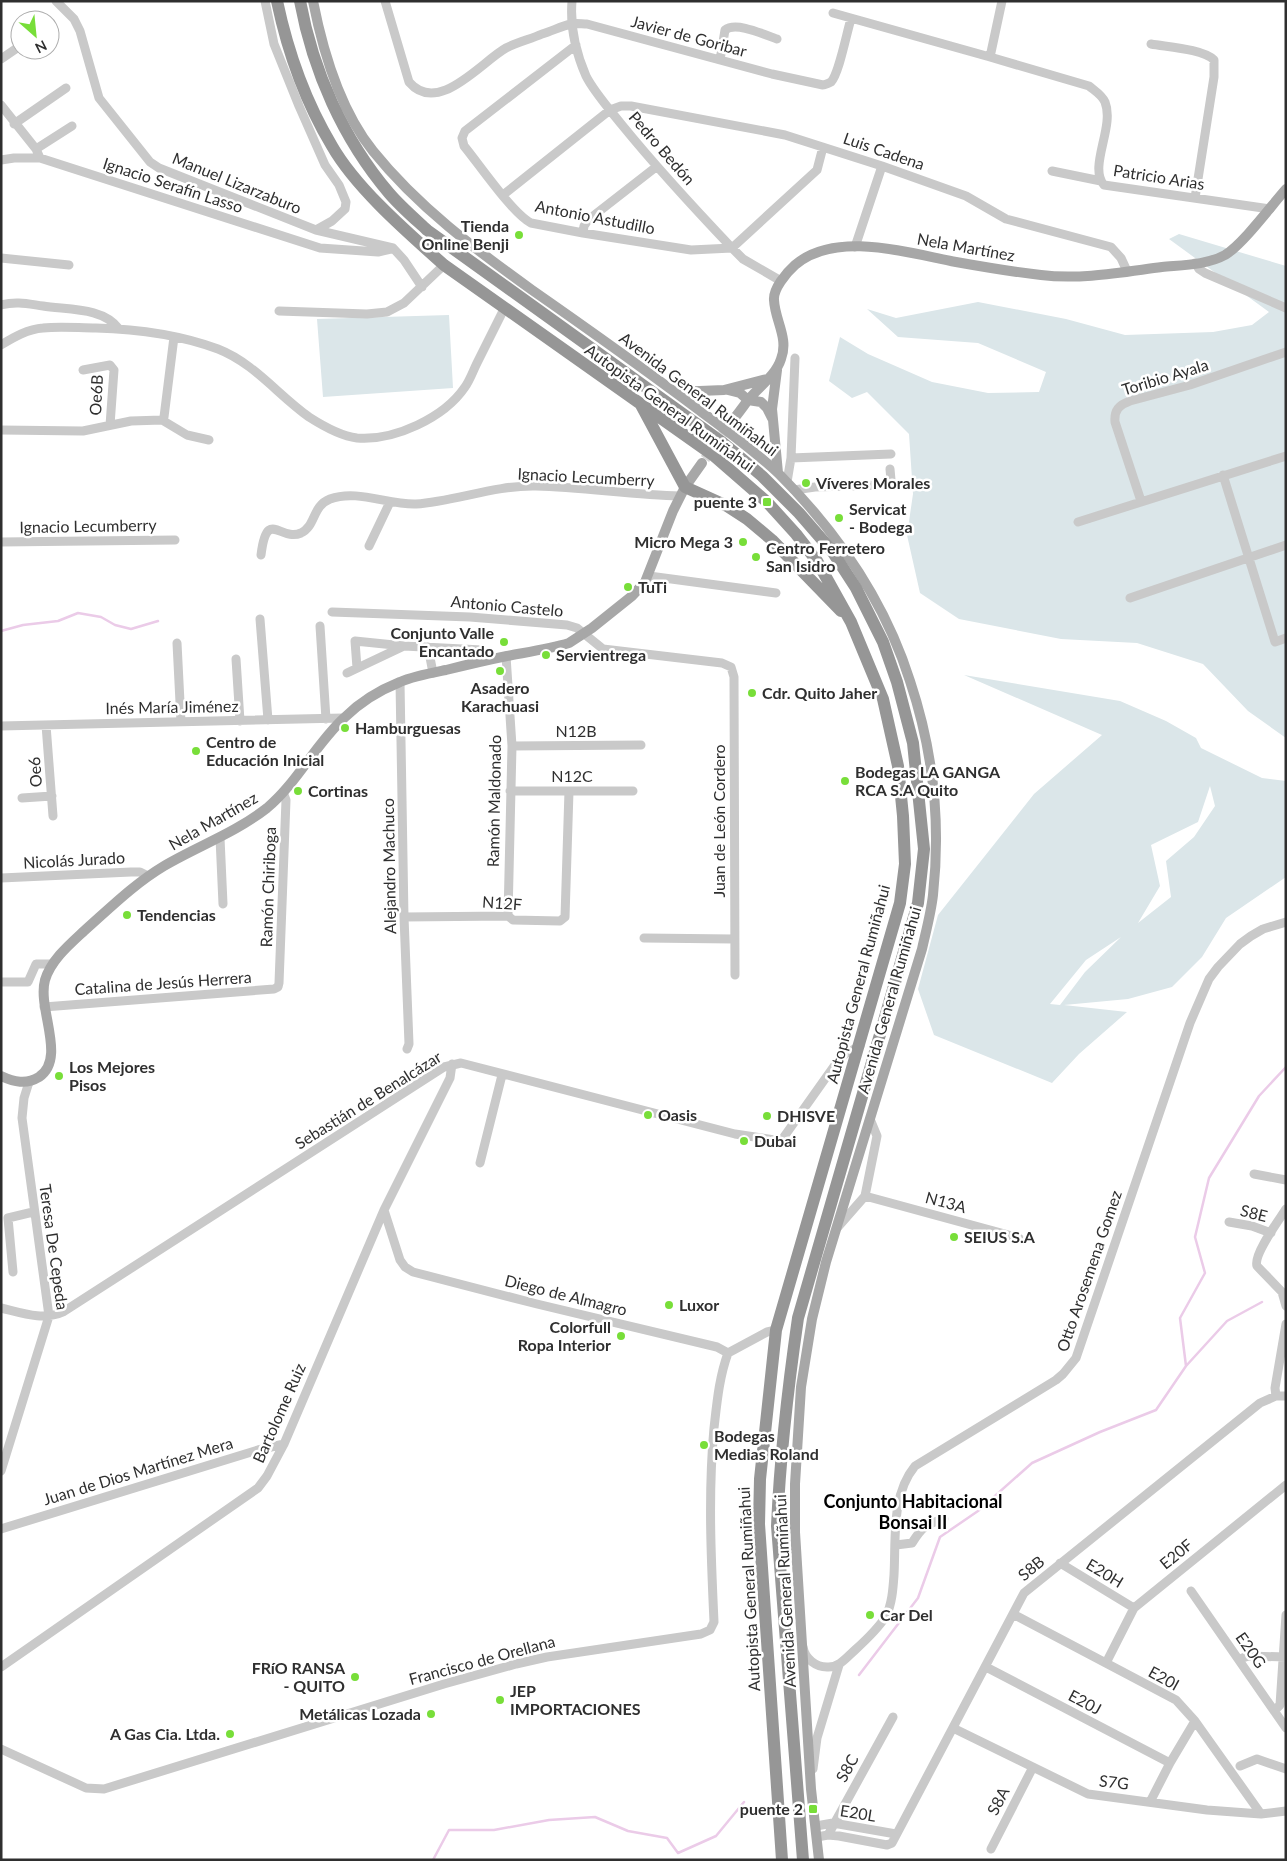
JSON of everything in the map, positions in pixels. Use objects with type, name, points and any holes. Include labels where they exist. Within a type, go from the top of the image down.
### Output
[{"type":"highway","name":"Autopista General Rumiñahui","points":[[277,1],[286,41],[305,94],[332,148],[350,171],[405,231],[444,265],[713,455],[768,502],[817,561],[851,622],[883,699],[898,766],[903,816],[905,864],[900,903],[776,1330],[760,1479],[759,1524],[782,1860]]},
{"type":"highway","name":"Autopista General Rumiñahui","points":[[300,1],[322,79],[335,111],[370,168],[390,194],[427,230],[722,442],[762,476],[799,513],[832,551],[863,602],[883,642],[897,682],[913,743],[922,818],[924,849],[918,903],[798,1318],[788,1386],[779,1486],[777,1526],[803,1860]]},
{"type":"highway","points":[[639,403],[682,491],[727,506],[747,519],[772,540],[851,622]]},
{"type":"main road","name":"Avenida General Rumiñahui","points":[[313,1],[331,69],[351,116],[372,150],[407,189],[469,244],[754,451],[791,486],[833,534],[880,609],[901,653],[926,737],[933,780],[936,856],[933,899],[922,948],[836,1230],[812,1319],[801,1387],[794,1532],[812,1789],[819,1860]]},
{"type":"main road","name":"Nela Martínez","points":[[781,281],[794,266],[808,257],[823,251],[855,246],[885,248],[1043,276],[1127,272],[1218,259],[1232,250],[1286,188]]},
{"type":"main road","points":[[778,473],[773,424],[773,395],[778,367],[782,357],[783,337],[774,296],[781,281]]},
{"type":"main road","points":[[732,421],[778,367]]},
{"type":"main road","points":[[724,390],[767,379]]},
{"type":"main road","points":[[675,392],[733,390],[748,400],[755,400],[764,404],[771,415],[773,424]]},
{"type":"main road","name":"Nela Martínez","points":[[29,1082],[36,1079],[46,1070],[52,1058],[44,1007],[45,980],[53,964],[74,941],[148,876],[220,838],[257,815],[284,792],[343,718],[373,695],[400,682],[506,656],[556,647],[569,643],[584,634],[641,588],[649,576],[682,491],[702,463]]},
{"type":"main road","points":[[1,1076],[15,1081],[29,1082]]},
{"type":"street","name":"Manuel Lizarzaburo","points":[[56,1],[74,19],[80,31],[99,98],[150,162],[160,168],[316,230],[394,248]]},
{"type":"street","points":[[265,1],[274,44],[325,165],[346,202],[345,209],[332,221],[316,230]]},
{"type":"street","name":"Javier de Goribar","points":[[385,1],[408,82],[416,90],[426,93],[442,91],[458,83],[508,47],[572,24],[587,24],[772,74],[823,85],[831,82],[851,19]]},
{"type":"street","name":"Pedro Bedón","points":[[572,1],[572,24],[586,77],[610,110],[656,167],[732,248],[743,259],[781,281]]},
{"type":"street","points":[[990,57],[1002,1]]},
{"type":"street","name":"Patricio Arias","points":[[832,14],[1089,86],[1105,101],[1108,111],[1099,170],[1101,181],[1110,188],[1270,208]]},
{"type":"street","points":[[720,60],[725,30],[728,27],[739,27],[777,39]]},
{"type":"street","points":[[1151,44],[1197,52],[1214,60],[1214,77],[1195,198]]},
{"type":"street","name":"Antonio Astudillo","points":[[576,45],[465,131],[462,138],[464,146],[503,195],[531,223],[692,250],[732,248]]},
{"type":"street","points":[[14,124],[66,88]]},
{"type":"street","points":[[1,105],[38,154],[72,126]]},
{"type":"street","points":[[299,106],[312,108]]},
{"type":"street","name":"Luis Cadena","points":[[610,110],[621,106],[631,106],[785,136],[823,147],[966,196],[1006,219],[1111,247],[1121,258],[1127,272]]},
{"type":"street","points":[[503,195],[610,110]]},
{"type":"street","points":[[732,248],[817,170],[823,147]]},
{"type":"street","name":"Ignacio Serafín Lasso","points":[[1,160],[38,154],[320,248],[378,252],[394,248]]},
{"type":"street","points":[[855,246],[882,166]]},
{"type":"street","points":[[583,233],[584,226],[588,220],[656,167]]},
{"type":"street","points":[[1052,171],[1101,181]]},
{"type":"street","points":[[394,248],[422,287]]},
{"type":"street","points":[[1,258],[69,265]]},
{"type":"street","points":[[1195,263],[1205,273],[1286,308]]},
{"type":"street","points":[[279,310],[367,314],[387,312],[404,303],[444,265]]},
{"type":"street","points":[[1,305],[17,302],[72,309],[111,320],[119,329]]},
{"type":"street","points":[[1,345],[21,334],[42,328],[119,329],[174,337],[219,350],[249,367],[309,416],[335,432],[355,438],[372,438],[386,436],[420,424],[442,412],[453,402],[466,387],[504,309]]},
{"type":"street","points":[[162,420],[164,417],[174,337]]},
{"type":"street","name":"Toribio Ayala","points":[[1140,501],[1115,422],[1114,414],[1117,408],[1130,401],[1190,385],[1286,352]]},
{"type":"street","points":[[795,358],[791,486],[884,485],[888,484],[891,480],[890,469]]},
{"type":"street","name":"Oe6B","points":[[83,370],[110,365],[113,367],[110,425]]},
{"type":"street","points":[[1,430],[83,431],[131,421],[162,420],[187,435],[210,440]]},
{"type":"street","points":[[791,458],[891,454]]},
{"type":"street","points":[[1078,522],[1286,456]]},
{"type":"street","points":[[1223,475],[1275,642],[1286,638]]},
{"type":"street","name":"Ignacio Lecumberry","points":[[261,555],[264,536],[267,532],[274,530],[298,534],[303,532],[310,525],[322,504],[330,499],[355,496],[416,504],[504,488],[536,486],[682,491]]},
{"type":"street","points":[[369,546],[390,502]]},
{"type":"street","name":"Ignacio Lecumberry","points":[[1,542],[175,540]]},
{"type":"street","points":[[1130,598],[1286,545]]},
{"type":"street","points":[[649,576],[776,593]]},
{"type":"street","name":"Antonio Castelo","points":[[332,612],[480,617],[567,625],[576,628],[603,649],[722,663],[731,667]]},
{"type":"street","points":[[260,619],[268,720]]},
{"type":"street","points":[[320,626],[326,719]]},
{"type":"street","points":[[357,668],[355,640],[404,646],[482,650]]},
{"type":"street","points":[[177,643],[180,722]]},
{"type":"street","points":[[347,673],[404,646]]},
{"type":"street","points":[[428,647],[433,673]]},
{"type":"street","name":"Ramón Maldonado","points":[[506,656],[512,746],[508,916]]},
{"type":"street","points":[[236,660],[240,720]]},
{"type":"street","name":"Juan de León Cordero","points":[[731,667],[734,677],[733,940],[735,975]]},
{"type":"street","name":"Alejandro Machuco","points":[[400,682],[404,917],[409,1044],[407,1049]]},
{"type":"street","name":"Inés María Jiménez","points":[[1,726],[343,718]]},
{"type":"street","name":"Oe6","points":[[46,725],[53,816]]},
{"type":"street","name":"N12B","points":[[512,746],[641,745]]},
{"type":"street","name":"N12C","points":[[510,791],[633,791]]},
{"type":"street","name":"N12F","points":[[404,917],[508,916],[513,920],[560,922],[565,917],[569,791]]},
{"type":"street","name":"Ramón Chiriboga","points":[[280,983],[286,800],[284,792]]},
{"type":"street","points":[[22,798],[52,796]]},
{"type":"street","points":[[220,838],[223,904]]},
{"type":"street","name":"Nicolás Jurado","points":[[1,878],[131,872],[140,872],[148,876]]},
{"type":"street","name":"Otto Arosemena Gomez","points":[[839,1665],[872,1634],[886,1616],[893,1593],[898,1499],[905,1480],[915,1466],[1056,1380],[1076,1358],[1190,1023],[1209,979],[1240,944],[1263,930],[1286,922]]},
{"type":"street","points":[[644,938],[733,940]]},
{"type":"street","points":[[1,982],[28,982],[36,964],[53,964]]},
{"type":"street","name":"Catalina de Jesús Herrera","points":[[44,1007],[274,989],[280,983]]},
{"type":"street","name":"Sebastián de Benalcázar","points":[[1,1308],[42,1317],[68,1309],[444,1067],[452,1064],[461,1063],[735,1134],[781,1141],[838,1062],[845,1054],[860,1046]]},
{"type":"street","name":"Bartolome Ruiz","points":[[1,1667],[258,1488],[267,1476],[284,1444],[384,1210],[450,1078],[452,1064]]},
{"type":"street","points":[[480,1163],[502,1075]]},
{"type":"street","name":"Teresa De Cepeda","points":[[1,1471],[49,1316],[22,1118],[24,1098],[29,1082]]},
{"type":"street","points":[[836,1230],[864,1196],[877,1136],[870,1119]]},
{"type":"street","points":[[1254,1174],[1286,1180]]},
{"type":"street","name":"N13A","points":[[864,1196],[1019,1238]]},
{"type":"street","points":[[1286,1209],[1256,1262],[1257,1266],[1282,1292],[1286,1306]]},
{"type":"street","name":"Diego de Almagro","points":[[384,1210],[400,1260],[405,1267],[413,1272],[718,1347],[728,1353]]},
{"type":"street","points":[[13,1272],[8,1218],[34,1212]]},
{"type":"street","name":"S8E","points":[[1229,1222],[1252,1226],[1271,1233]]},
{"type":"street","points":[[1276,1396],[1275,1388],[1286,1324]]},
{"type":"street","points":[[728,1353],[767,1332],[776,1330]]},
{"type":"street","name":"Francisco de Orellana","points":[[1,1749],[86,1788],[104,1789],[444,1684],[516,1664],[547,1657],[701,1634],[710,1630],[714,1622],[710,1524],[712,1454],[719,1386],[728,1353]]},
{"type":"street","name":"S8B","points":[[887,1845],[892,1843],[1024,1593],[1260,1402],[1276,1396],[1286,1396]]},
{"type":"street","name":"Juan de Dios Martínez Mera","points":[[1,1529],[258,1450],[284,1444]]},
{"type":"street","name":"E20F","points":[[1106,1663],[1134,1608],[1283,1491]]},
{"type":"street","points":[[896,1544],[912,1543],[920,1529],[932,1522],[944,1519]]},
{"type":"street","name":"E20H","points":[[1060,1563],[1134,1608]]},
{"type":"street","name":"E20G","points":[[1191,1591],[1240,1659],[1286,1728]]},
{"type":"street","name":"E20I","points":[[1013,1614],[1173,1698],[1195,1721],[1261,1814]]},
{"type":"street","points":[[1275,1710],[1280,1705],[1285,1657],[1286,1615]]},
{"type":"street","points":[[802,1642],[804,1652],[814,1663],[829,1668],[839,1665]]},
{"type":"street","points":[[1240,1659],[1248,1656],[1285,1657]]},
{"type":"street","points":[[812,1789],[817,1738],[839,1665]]},
{"type":"street","name":"E20J","points":[[986,1667],[1170,1764]]},
{"type":"street","name":"S8C","points":[[828,1835],[893,1717]]},
{"type":"street","points":[[1150,1802],[1195,1721]]},
{"type":"street","name":"S7G","points":[[953,1728],[1088,1794],[1207,1810],[1261,1814],[1286,1811]]},
{"type":"street","points":[[1240,1766],[1257,1759],[1286,1769]]},
{"type":"street","name":"S8A","points":[[991,1849],[1033,1767]]},
{"type":"street","name":"E20L","points":[[816,1832],[833,1823],[896,1834]]},
{"type":"street","name":"E20L","points":[[816,1832],[887,1845]]},
{"type":"shaded area","points":[[1179,234],[1286,266],[1286,738],[1248,711],[1203,664],[1137,643],[1061,639],[959,619],[920,593],[907,535],[913,494],[909,434],[867,392],[852,398],[829,381],[840,337],[868,354],[932,382],[988,393],[1039,392],[1046,372],[978,343],[898,337],[867,309],[896,318],[978,302],[1066,319],[1125,335],[1213,332],[1252,325],[1269,312],[1169,239]]},
{"type":"shaded area","points":[[449,315],[453,388],[323,397],[317,319]]},
{"type":"shaded area","points":[[964,675],[1120,701],[1166,721],[1196,738],[1201,748],[1262,778],[1286,781],[1286,877],[1226,918],[1202,957],[1172,987],[1128,999],[1064,1005],[1127,1012],[1079,1054],[1052,1083],[934,1035],[918,989],[938,915],[1034,794],[1102,735]],"holes":[[[1210,786],[1215,806],[1194,837],[1166,861],[1171,897],[1138,923],[1160,886],[1151,845],[1198,822]],[[1121,937],[1085,972],[1060,1005],[1050,1004],[1086,960]]]},
{"type":"waterway","points":[[1,631],[23,625],[58,621],[78,613],[101,617],[115,625],[131,629],[158,621]]},
{"type":"waterway","points":[[859,1675],[918,1598],[940,1537],[978,1511],[1032,1463],[1100,1432],[1156,1410],[1186,1366],[1180,1318],[1205,1273],[1195,1237],[1209,1178],[1259,1096],[1286,1067]]},
{"type":"waterway","points":[[1186,1366],[1227,1321],[1262,1302]]},
{"type":"waterway","points":[[433,1860],[449,1830],[494,1830],[549,1820],[595,1817],[628,1831],[667,1838],[678,1853],[716,1836],[744,1802]]},
{"type":"tunnel","points":[[705,459],[732,421]]},
{"type":"place","name":"Tienda Online Benji","points":[[519,235]]},
{"type":"place","name":"Víveres Morales","points":[[806,483]]},
{"type":"place","name":"puente 3","points":[[767,502]]},
{"type":"place","name":"Servicat - Bodega","points":[[839,518]]},
{"type":"place","name":"Micro Mega 3","points":[[743,542]]},
{"type":"place","name":"Centro Ferretero San Isidro","points":[[756,557]]},
{"type":"place","name":"TuTi","points":[[628,587]]},
{"type":"place","name":"Conjunto Valle Encantado","points":[[504,642]]},
{"type":"place","name":"Servientrega","points":[[546,655]]},
{"type":"place","name":"Asadero Karachuasi","points":[[500,671]]},
{"type":"place","name":"Cdr. Quito Jaher","points":[[752,693]]},
{"type":"place","name":"Hamburguesas","points":[[345,728]]},
{"type":"place","name":"Centro de Educación Inicial","points":[[196,751]]},
{"type":"place","name":"Bodegas LA GANGA RCA S.A Quito","points":[[845,781]]},
{"type":"place","name":"Cortinas","points":[[298,791]]},
{"type":"place","name":"Tendencias","points":[[127,915]]},
{"type":"place","name":"Los Mejores Pisos","points":[[59,1076]]},
{"type":"place","name":"Oasis","points":[[648,1115]]},
{"type":"place","name":"DHISVE","points":[[767,1116]]},
{"type":"place","name":"Dubai","points":[[744,1141]]},
{"type":"place","name":"SEIUS S.A","points":[[954,1237]]},
{"type":"place","name":"Luxor","points":[[669,1305]]},
{"type":"place","name":"Colorfull Ropa Interior","points":[[621,1336]]},
{"type":"place","name":"Bodegas Medias Roland","points":[[704,1445]]},
{"type":"place","name":"Car Del","points":[[870,1615]]},
{"type":"place","name":"FRíO RANSA - QUITO","points":[[355,1677]]},
{"type":"place","name":"JEP IMPORTACIONES","points":[[500,1700]]},
{"type":"place","name":"Metálicas Lozada","points":[[431,1714]]},
{"type":"place","name":"A Gas Cia. Ltda.","points":[[230,1734]]},
{"type":"place","name":"puente 2","points":[[813,1809]]},
{"type":"district","name":"Conjunto Habitacional Bonsai II","points":[[913,1512]]}]
